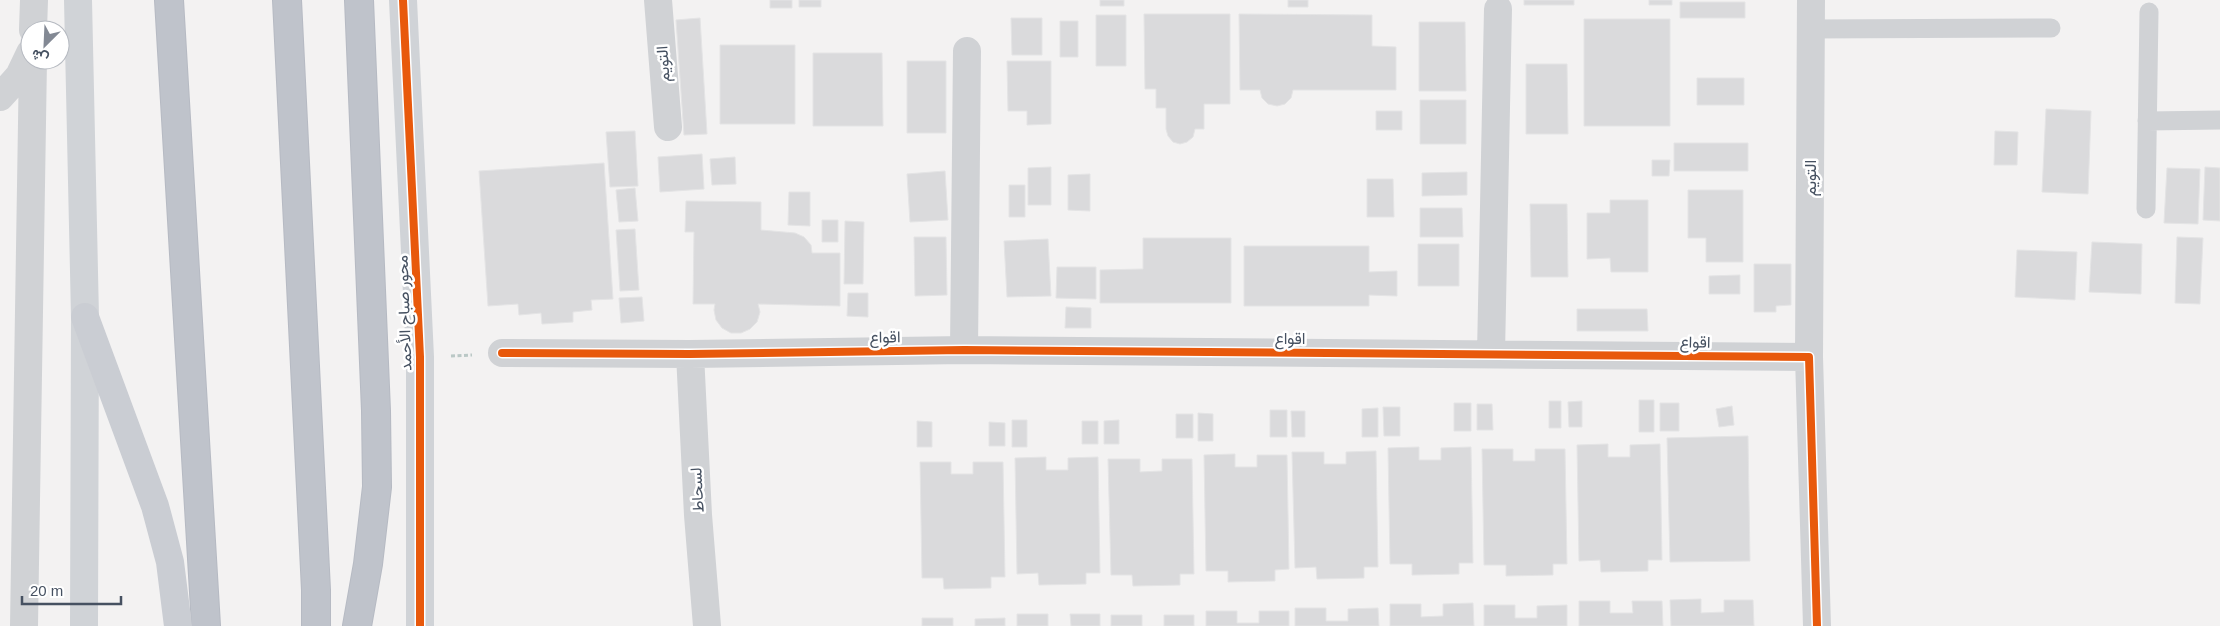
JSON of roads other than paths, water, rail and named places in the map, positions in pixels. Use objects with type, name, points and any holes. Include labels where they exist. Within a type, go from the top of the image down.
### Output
[{"type":"highway","points":[[169,0],[206,626]]},
{"type":"highway","points":[[287,0],[316,590],[316,626]]},
{"type":"highway","points":[[357,626],[368,564],[376,487],[376,411],[359,0]]},
{"type":"main road","points":[[85,317],[155,506],[170,562],[178,626]]},
{"type":"street","points":[[33,20],[34,0]]},
{"type":"street","points":[[78,0],[85,317],[84,626]]},
{"type":"street","name":"محور صباح الأحمد","points":[[403,0],[420,357],[420,626]]},
{"type":"street","name":"التويم","points":[[658,0],[668,127]]},
{"type":"street","name":"التويم","points":[[1809,357],[1811,0]]},
{"type":"street","points":[[1491,354],[1498,9]]},
{"type":"street","points":[[964,350],[967,51]]},
{"type":"street","points":[[0,97],[10,88],[22,70]]},
{"type":"street","points":[[24,626],[33,70]]},
{"type":"street","name":"اقواع","points":[[502,353],[690,354],[964,350],[1809,357]]},
{"type":"street","name":"لسحاط","points":[[690,354],[698,515],[707,626]]},
{"type":"street","points":[[1809,357],[1817,626]]},
{"type":"lane","points":[[2146,209],[2148,12]]},
{"type":"lane","points":[[1811,29],[2051,28]]},
{"type":"lane","points":[[2147,120],[2220,120]]}]
